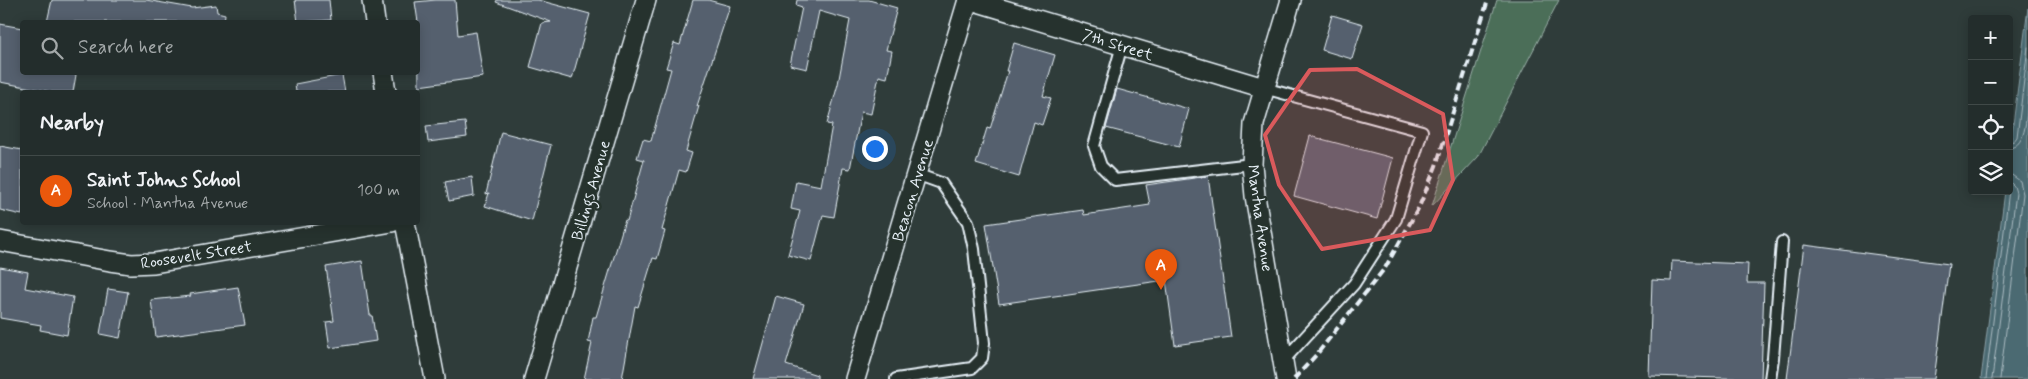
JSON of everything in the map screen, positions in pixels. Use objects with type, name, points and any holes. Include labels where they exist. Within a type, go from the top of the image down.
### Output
[{"type":"street","points":[[372,0],[375,20]]},
{"type":"street","name":"Billings Avenue","points":[[534,379],[646,0]]},
{"type":"street","name":"7th Street","points":[[969,0],[1264,88]]},
{"type":"street","name":"Beacon Avenue","points":[[855,379],[969,0]]},
{"type":"street","name":"Mantua Avenue","points":[[1284,370],[1255,196],[1252,164],[1254,124],[1291,0]]},
{"type":"street","points":[[383,75],[386,90]]},
{"type":"street","name":"Roosevelt Street","points":[[0,241],[131,264],[154,263],[375,225]]},
{"type":"street","points":[[407,225],[436,379]]},
{"type":"lane","points":[[1122,45],[1094,146],[1101,166],[1115,180],[1252,164]]},
{"type":"lane","points":[[1264,88],[1422,131],[1396,219],[1354,284],[1284,370]]},
{"type":"lane","points":[[896,379],[972,368],[982,358],[984,343],[975,259],[968,222],[941,183],[916,174]]},
{"type":"lane","points":[[1770,379],[1782,242]]},
{"type":"highlighted area","points":[[1357,69],[1443,114],[1453,180],[1430,230],[1322,249],[1279,185],[1265,135],[1310,70]]},
{"type":"green space","points":[[1497,0],[1559,0],[1478,157],[1432,206]]},
{"type":"water","points":[[2028,8],[2028,379],[1981,379],[2004,195],[2013,195],[2013,125]]},
{"type":"building","points":[[52,0],[146,0],[192,8],[216,5],[217,12],[225,14],[224,20],[47,20]]},
{"type":"building","points":[[295,0],[329,0],[331,20],[298,20]]},
{"type":"building","points":[[455,0],[458,35],[476,32],[483,77],[419,86],[420,20],[418,20],[415,2]]},
{"type":"building","points":[[497,0],[538,0],[590,14],[572,79],[530,67],[542,23],[551,22],[496,2]]},
{"type":"building","points":[[693,0],[708,0],[730,6],[697,106],[699,106],[686,151],[692,153],[686,172],[679,170],[662,230],[665,231],[657,259],[653,258],[638,307],[635,306],[622,379],[584,379],[592,343],[588,342],[593,317],[596,317],[625,220],[627,221],[644,160],[637,158],[643,139],[651,141],[671,69],[666,68],[674,43],[680,45]]},
{"type":"building","points":[[797,0],[869,0],[897,8],[886,50],[892,51],[887,78],[879,76],[871,114],[861,112],[850,169],[843,168],[834,217],[823,215],[811,261],[788,255],[800,211],[791,209],[796,181],[821,186],[832,125],[827,124],[838,84],[850,20],[819,11],[807,69],[790,65],[802,7],[796,5]]},
{"type":"building","points":[[1332,15],[1363,24],[1352,59],[1322,50]]},
{"type":"building","points":[[0,24],[20,28],[20,75],[76,75],[73,90],[42,90],[0,82]]},
{"type":"building","points":[[1014,43],[1055,55],[1043,96],[1051,98],[1042,125],[1034,122],[1019,177],[976,164],[987,128],[990,129],[1008,71],[1006,71]]},
{"type":"building","points":[[342,75],[345,90],[296,90],[295,84]]},
{"type":"building","points":[[1117,89],[1189,109],[1179,147],[1106,128]]},
{"type":"building","points":[[465,122],[467,137],[428,142],[426,126]]},
{"type":"building","points":[[501,132],[551,145],[532,221],[485,206],[489,193],[486,194]]},
{"type":"building","points":[[1310,136],[1393,158],[1377,219],[1294,196]]},
{"type":"building","points":[[0,146],[20,150],[20,215],[0,210]]},
{"type":"building","points":[[1208,176],[1231,337],[1175,345],[1166,280],[999,304],[986,224],[1083,210],[1084,215],[1150,205],[1146,185]]},
{"type":"building","points":[[472,177],[474,196],[449,201],[445,182]]},
{"type":"building","points":[[1804,245],[1949,264],[1934,379],[1787,379]]},
{"type":"building","points":[[362,261],[376,341],[330,348],[326,322],[334,321],[326,267]]},
{"type":"building","points":[[1672,261],[1748,264],[1747,283],[1764,283],[1761,379],[1649,376],[1652,280],[1671,281]]},
{"type":"building","points":[[0,267],[28,272],[25,288],[73,297],[67,335],[40,330],[41,325],[0,318]]},
{"type":"building","points":[[238,287],[245,325],[156,337],[151,300],[191,296],[190,294]]},
{"type":"building","points":[[108,289],[128,292],[120,338],[100,334]]},
{"type":"building","points":[[776,296],[804,304],[786,365],[817,375],[817,379],[753,379]]},
{"type":"railway","points":[[1294,379],[1317,354],[1385,268],[1419,207],[1436,166],[1488,0]]},
{"type":"place","name":"Saint Johns School","points":[[1161,290]]}]
